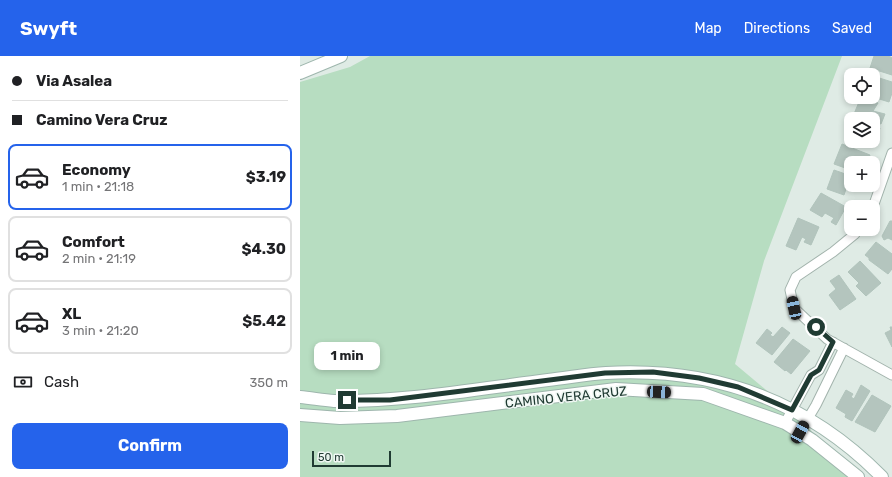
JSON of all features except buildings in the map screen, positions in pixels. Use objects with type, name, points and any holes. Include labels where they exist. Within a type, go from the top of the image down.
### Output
[{"type":"main road","points":[[300,73],[341,56]]},
{"type":"main road","name":"CAMINO VERA CRUZ","points":[[300,397],[332,401],[390,400],[605,373],[653,372],[699,378],[738,387],[808,418],[863,457],[882,477]]},
{"type":"main road","name":"CAMINO VERA CRUZ","points":[[300,415],[340,418],[397,416],[616,389],[703,394],[785,423],[800,432],[858,477]]},
{"type":"street","points":[[875,200],[892,153]]},
{"type":"street","points":[[853,236],[833,252],[796,277],[790,290],[794,308],[833,342],[892,375]]},
{"type":"street","points":[[785,423],[811,375],[819,370],[833,342]]},
{"type":"street","points":[[800,432],[844,348]]},
{"type":"street","points":[[819,370],[829,375]]},
{"type":"green space","points":[[370,56],[842,56],[764,261],[735,364],[789,409],[858,477],[300,477],[300,82],[350,67]]},
{"type":"route","points":[[347,400],[390,400],[605,373],[653,372],[699,378],[738,387],[792,410],[811,375],[819,370],[833,342],[816,327]]}]
